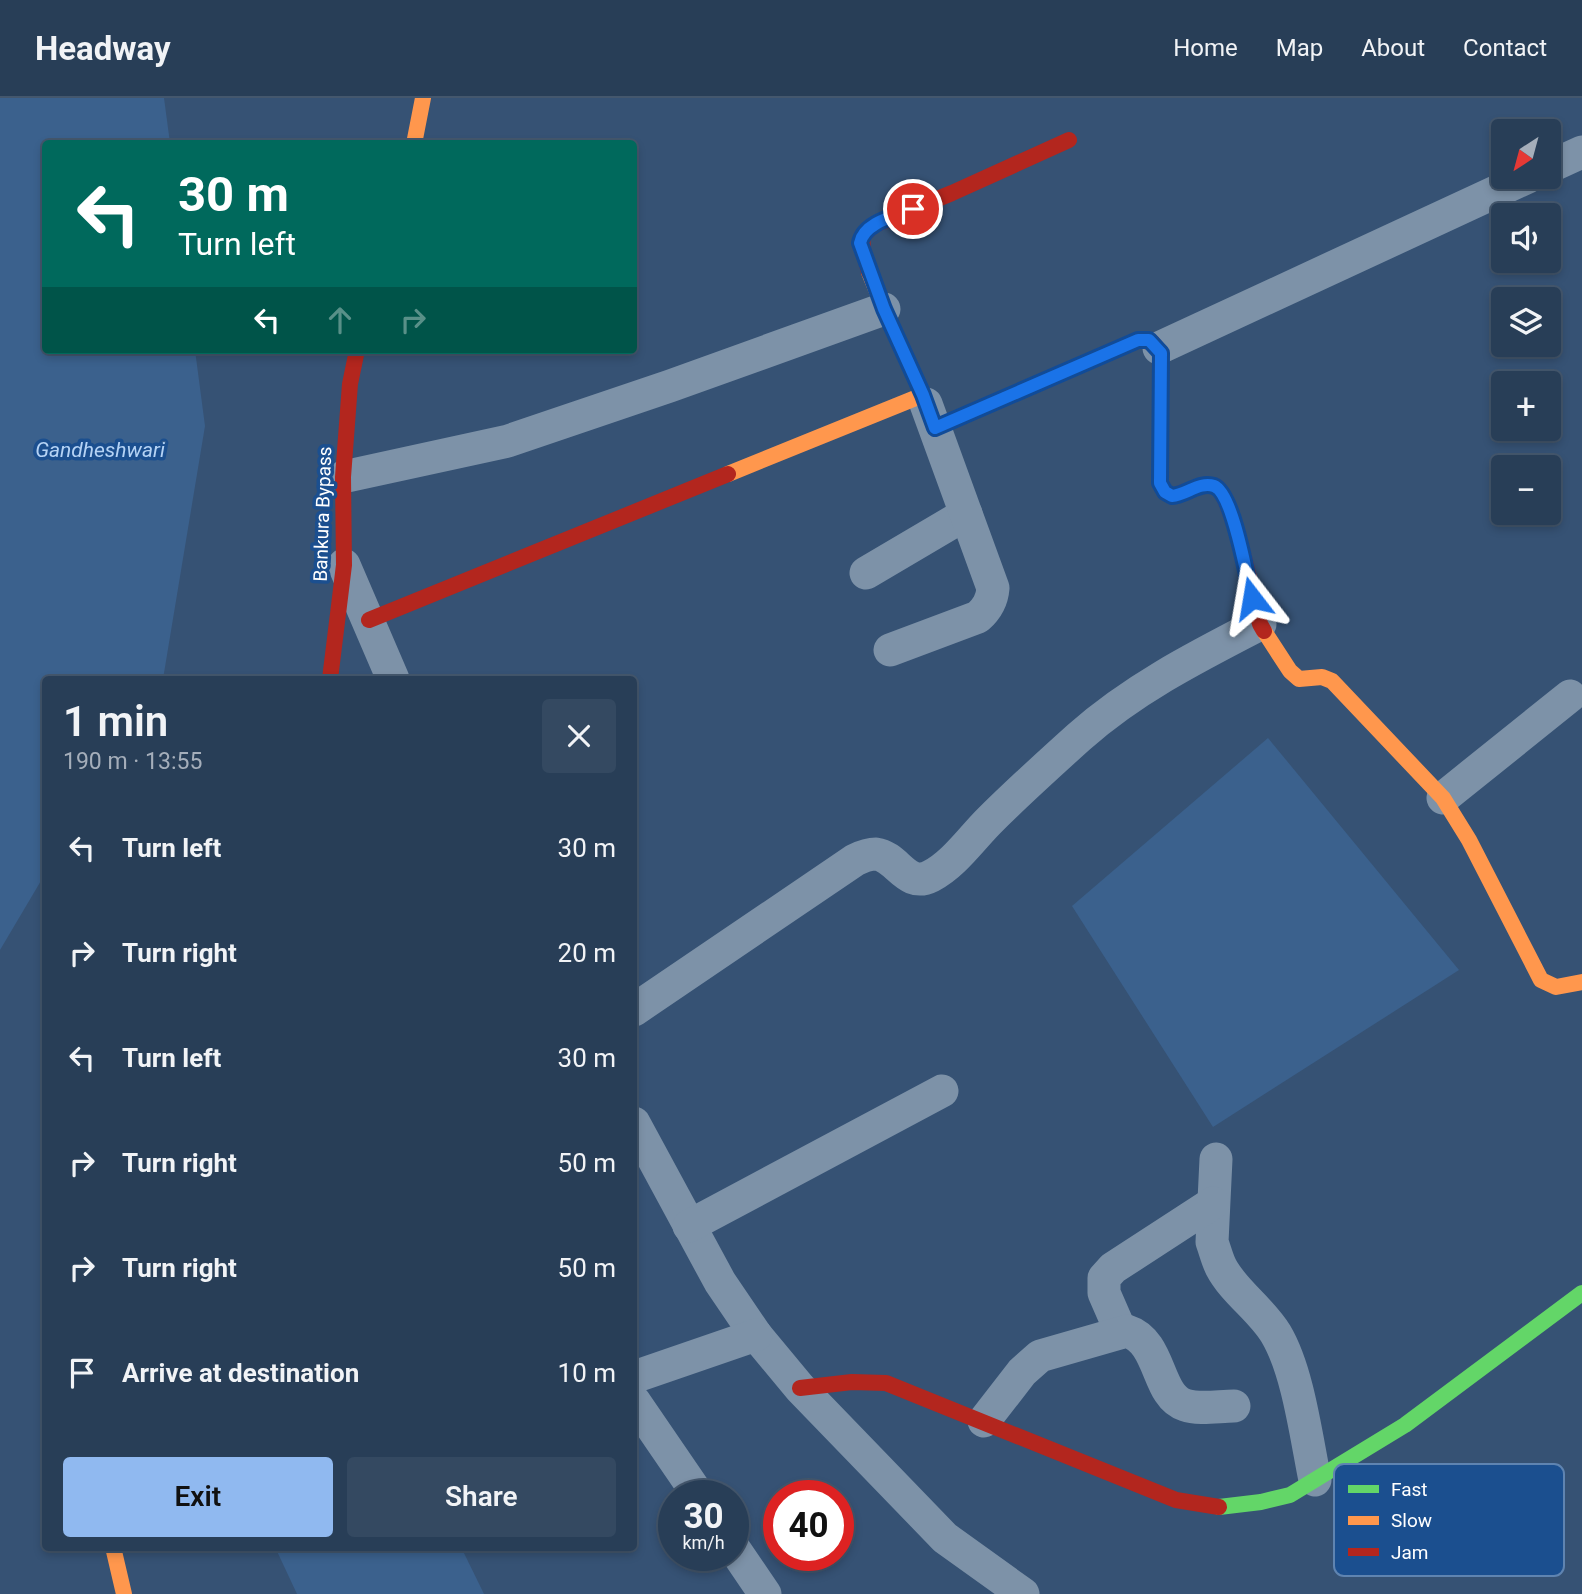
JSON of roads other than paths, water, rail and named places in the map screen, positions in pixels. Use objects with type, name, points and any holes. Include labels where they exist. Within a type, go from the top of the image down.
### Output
[{"type":"main road","points":[[415,140],[423,98]]},
{"type":"main road","points":[[369,620],[923,395],[884,309],[862,250],[862,236],[874,225],[1069,140]]},
{"type":"main road","points":[[935,428],[1138,340],[1149,340],[1159,348],[1160,483],[1165,492],[1172,496],[1207,485],[1222,491],[1231,512],[1260,624],[1294,676],[1304,680],[1322,677],[1332,681],[1443,798],[1469,840],[1536,974],[1548,986],[1557,988],[1582,982]]},
{"type":"main road","name":"Bankura Bypass","points":[[330,676],[344,565],[343,477],[350,384],[356,354]]},
{"type":"main road","points":[[1341,1464],[1405,1425],[1582,1293]]},
{"type":"main road","points":[[800,1388],[852,1382],[886,1383],[1176,1500],[1216,1507],[1261,1502],[1290,1495],[1334,1468]]},
{"type":"main road","points":[[115,1551],[124,1594]]},
{"type":"street","points":[[1561,162],[1582,152]]},
{"type":"street","points":[[1159,348],[1502,189]]},
{"type":"street","points":[[343,477],[508,441],[644,396],[884,309]]},
{"type":"street","points":[[890,650],[978,617],[990,603],[993,588],[923,395]]},
{"type":"street","points":[[866,573],[966,514]]},
{"type":"street","points":[[344,565],[392,676]]},
{"type":"street","points":[[637,1008],[855,860],[875,854],[890,861],[914,879],[931,876],[943,868],[1072,743],[1118,704],[1166,674],[1260,624]]},
{"type":"street","points":[[1443,798],[1570,696]]},
{"type":"street","points":[[689,1226],[942,1091]]},
{"type":"street","points":[[637,1129],[720,1282],[756,1335],[800,1388],[945,1538],[1023,1594]]},
{"type":"street","points":[[1216,1159],[1212,1241],[1216,1255],[1228,1277],[1265,1318],[1277,1336],[1288,1363],[1302,1413],[1315,1480]]},
{"type":"street","points":[[1121,1332],[1104,1293],[1104,1278],[1113,1268],[1213,1203]]},
{"type":"street","points":[[984,1421],[1022,1372],[1040,1356],[1121,1332],[1133,1333],[1148,1347],[1169,1391],[1177,1401],[1188,1406],[1234,1406]]},
{"type":"street","points":[[637,1376],[756,1335]]},
{"type":"street","points":[[637,1405],[688,1480]]},
{"type":"street","points":[[749,1570],[765,1594]]},
{"type":"water","name":"Gandheshwari","points":[[0,98],[164,98],[170,140],[42,140],[42,354],[196,354],[205,426],[163,676],[42,676],[42,879],[0,950]]},
{"type":"water","points":[[1268,738],[1459,970],[1213,1127],[1072,906]]},
{"type":"water","points":[[277,1551],[463,1551],[484,1594],[297,1594]]}]
